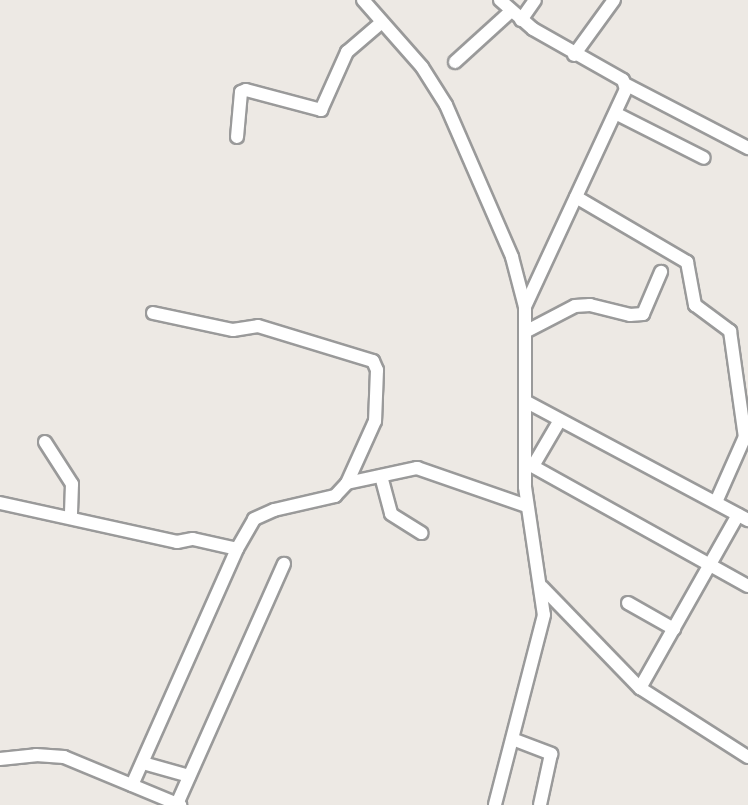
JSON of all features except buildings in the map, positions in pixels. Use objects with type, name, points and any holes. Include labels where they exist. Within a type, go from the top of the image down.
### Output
[{"type":"street","points":[[363,0],[422,67],[446,105],[512,257],[525,307],[525,401],[530,464],[527,506],[542,587],[544,615],[540,643],[515,740],[495,805]]},
{"type":"street","points":[[500,0],[521,20],[574,55],[748,148]]},
{"type":"street","points":[[521,20],[535,0]]},
{"type":"street","points":[[574,55],[614,0]]},
{"type":"street","points":[[455,62],[511,12]]},
{"type":"street","points":[[237,136],[241,92],[246,90],[321,110],[346,52],[382,22]]},
{"type":"street","points":[[525,307],[617,114],[625,84]]},
{"type":"street","points":[[617,114],[704,158]]},
{"type":"street","points":[[576,197],[687,262],[695,305],[730,331],[746,434],[716,502]]},
{"type":"street","points":[[525,332],[574,306],[590,305],[630,315],[643,314],[661,272]]},
{"type":"street","points":[[132,785],[249,526],[260,515],[335,496],[347,483],[375,421],[377,370],[373,361],[258,326],[233,330],[153,313]]},
{"type":"street","points":[[525,401],[743,517],[710,565],[640,688]]},
{"type":"street","points":[[530,464],[560,420]]},
{"type":"street","points":[[45,442],[72,484],[71,518]]},
{"type":"street","points":[[530,464],[748,586]]},
{"type":"street","points":[[347,483],[406,469],[426,469],[527,506]]},
{"type":"street","points":[[381,476],[391,514],[421,533]]},
{"type":"street","points":[[0,503],[177,542],[193,539],[237,549]]},
{"type":"street","points":[[0,759],[36,755],[64,757],[178,804],[284,564]]},
{"type":"street","points":[[542,587],[640,688],[748,757]]},
{"type":"street","points":[[628,603],[674,628]]},
{"type":"street","points":[[515,740],[551,754],[540,805]]},
{"type":"street","points":[[143,763],[189,776]]}]
